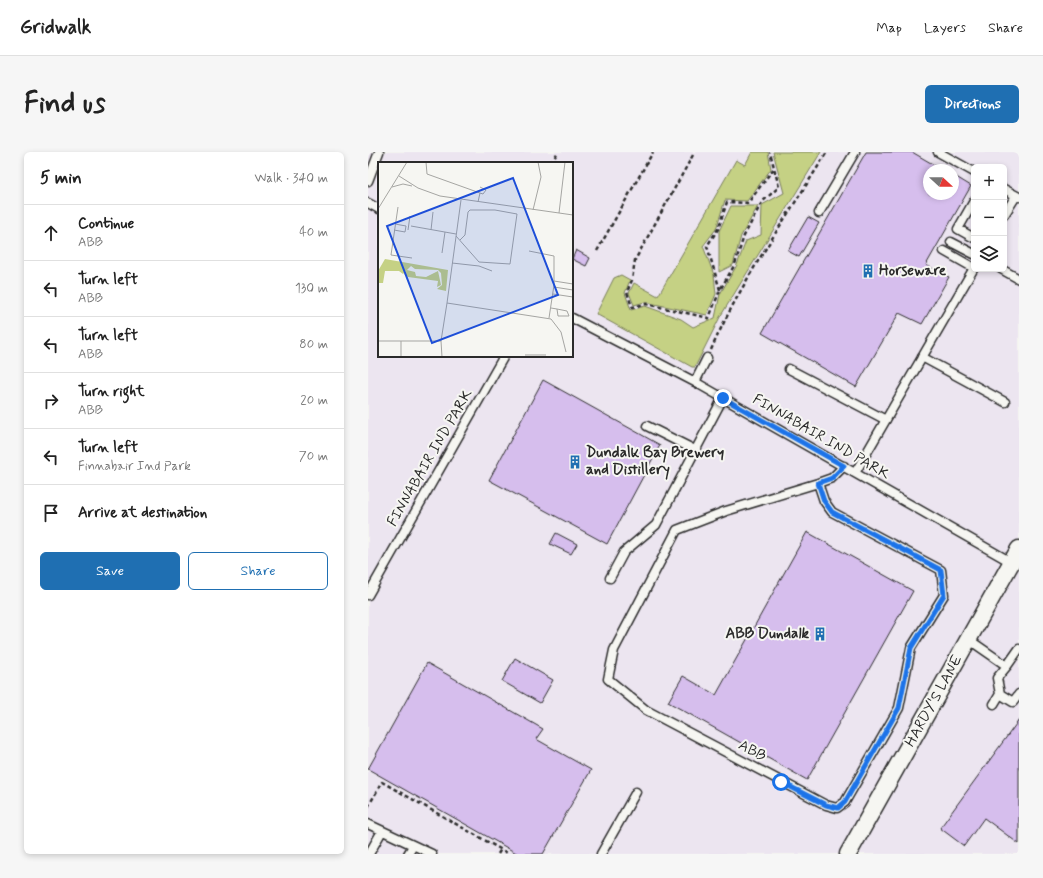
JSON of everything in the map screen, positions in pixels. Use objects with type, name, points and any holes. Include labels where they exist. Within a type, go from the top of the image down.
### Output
[{"type":"street","name":"HARDY'S LANE","points":[[848,854],[1015,555]]},
{"type":"lane","points":[[368,181],[379,152]]},
{"type":"lane","points":[[819,213],[855,152]]},
{"type":"lane","points":[[938,152],[971,170]]},
{"type":"lane","points":[[1007,191],[1017,196],[1007,211]]},
{"type":"lane","points":[[368,203],[378,208]]},
{"type":"lane","points":[[971,206],[958,229],[971,236]]},
{"type":"lane","points":[[951,242],[971,252]]},
{"type":"lane","points":[[944,251],[971,266]]},
{"type":"lane","points":[[855,473],[972,272]]},
{"type":"lane","points":[[1006,272],[1019,279]]},
{"type":"lane","name":"FINNABAIR IND PARK","points":[[573,319],[695,382],[855,473],[1015,555]]},
{"type":"lane","name":"FINNABAIR IND PARK","points":[[368,596],[503,357]]},
{"type":"lane","points":[[922,357],[1005,402]]},
{"type":"lane","points":[[695,382],[707,358]]},
{"type":"lane","points":[[789,369],[886,420]]},
{"type":"lane","points":[[610,578],[624,552],[656,525],[723,398]]},
{"type":"lane","points":[[647,426],[695,450]]},
{"type":"lane","name":"ABB","points":[[818,483],[824,501],[832,512],[941,570],[944,595],[911,648],[899,708],[845,802],[838,808],[826,805],[646,710],[608,679],[614,650],[677,530],[726,511],[832,478],[844,466]]},
{"type":"lane","points":[[968,639],[1007,666]]},
{"type":"lane","points":[[994,704],[1000,694],[997,678],[1019,649]]},
{"type":"lane","points":[[1000,694],[1013,702],[1019,694]]},
{"type":"lane","points":[[601,854],[636,792]]},
{"type":"lane","points":[[368,824],[432,854]]},
{"type":"lane","points":[[369,854],[382,831]]},
{"type":"lane","points":[[408,854],[413,846]]},
{"type":"path","points":[[553,162],[558,152]]},
{"type":"path","points":[[597,250],[653,152]]},
{"type":"path","points":[[694,155],[635,260],[632,280],[627,292],[632,307],[646,304],[709,318],[720,290],[735,264],[744,236],[762,202],[779,187],[770,152]]},
{"type":"path","points":[[707,358],[730,308],[748,276],[827,152]]},
{"type":"path","points":[[720,290],[707,246],[718,229],[727,202],[748,203],[774,168]]},
{"type":"path","points":[[368,807],[382,782],[509,854]]},
{"type":"path","points":[[498,854],[501,849]]},
{"type":"shaded area","points":[[368,152],[1019,152],[1019,854],[368,854]]},
{"type":"green space","points":[[752,152],[768,152],[771,169],[747,201],[725,200],[716,229],[703,246],[714,275],[716,294],[707,315],[645,302],[634,305],[629,293],[634,283],[658,296],[736,160],[745,165]]},
{"type":"green space","points":[[773,152],[821,152],[720,317],[695,367],[692,367],[596,314],[614,278],[621,275],[630,280],[625,293],[631,310],[645,306],[681,319],[693,327],[715,318],[720,294],[737,265],[746,241],[761,235],[762,205],[784,193]]},
{"type":"green space","points":[[731,206],[758,206],[741,236],[733,265],[719,272],[719,231]]},
{"type":"building","name":"Horseware","points":[[866,152],[912,152],[933,164],[923,164],[923,200],[959,200],[959,179],[971,186],[926,265],[949,277],[922,324],[899,313],[856,387],[762,333]]},
{"type":"building","points":[[808,217],[819,223],[799,257],[788,251]]},
{"type":"building","points":[[576,250],[590,258],[586,266],[573,260]]},
{"type":"building","name":"Dundalk Bay Brewery and Distillery","points":[[543,380],[660,445],[607,544],[489,480]]},
{"type":"building","name":"ABB Dundalk","points":[[807,532],[913,591],[807,780],[668,702],[683,676],[716,695]]},
{"type":"building","points":[[556,533],[577,544],[571,554],[550,544]]},
{"type":"building","points":[[515,658],[553,680],[540,703],[502,681]]},
{"type":"building","points":[[427,663],[543,729],[536,739],[591,770],[543,854],[518,854],[368,769]]},
{"type":"building","points":[[1019,720],[1019,844],[984,818],[964,846],[940,828]]},
{"type":"place","name":"Horseware","points":[[868,271]]},
{"type":"place","name":"Dundalk Bay Brewery and Distillery","points":[[575,462]]},
{"type":"place","name":"ABB Dundalk","points":[[820,634]]},
{"type":"route","points":[[723,398],[844,466],[832,478],[818,483],[824,501],[832,512],[941,570],[944,595],[911,648],[899,708],[845,802],[838,808],[826,805],[781,782]]}]
